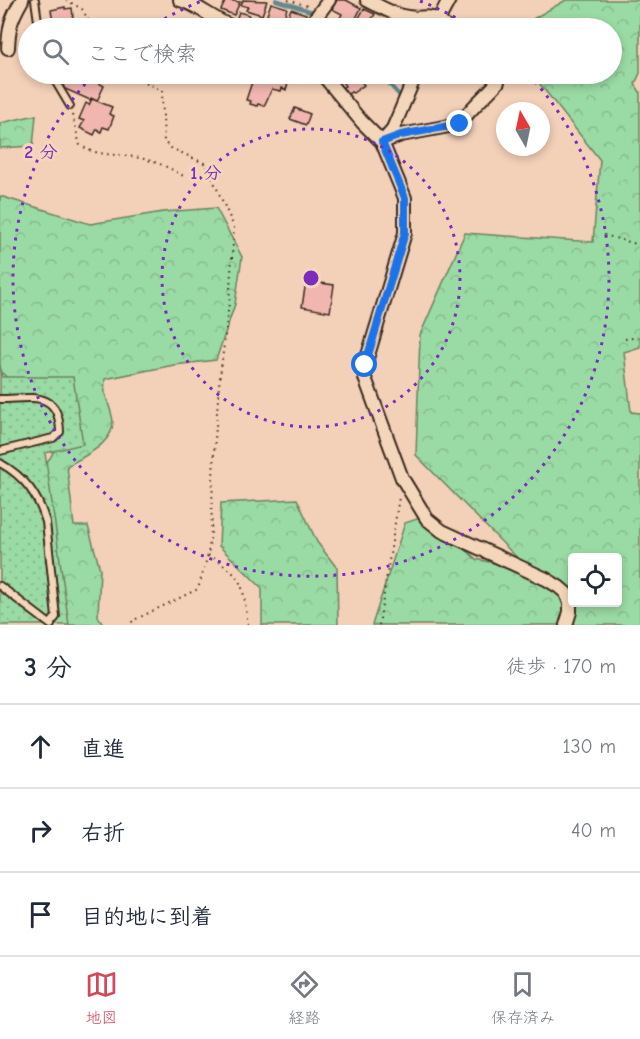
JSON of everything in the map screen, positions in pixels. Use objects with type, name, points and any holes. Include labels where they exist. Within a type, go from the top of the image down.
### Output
[{"type":"street","points":[[4,50],[11,18],[22,0]]},
{"type":"street","points":[[180,0],[189,2],[212,18]]},
{"type":"street","points":[[316,18],[329,0]]},
{"type":"street","points":[[367,0],[406,17],[428,16],[430,18]]},
{"type":"street","points":[[439,18],[449,0]]},
{"type":"street","points":[[330,84],[382,142],[405,198],[405,233],[365,365],[365,378],[402,478],[427,519],[442,531],[546,579],[566,593],[570,603],[566,625]]},
{"type":"street","points":[[382,142],[392,131],[412,84]]},
{"type":"street","points":[[382,142],[401,135],[460,124],[496,84]]},
{"type":"lane","points":[[35,0],[38,18]]},
{"type":"lane","points":[[57,84],[70,106]]},
{"type":"lane","points":[[0,399],[30,397],[46,401],[55,409],[60,432],[53,438],[0,451]]},
{"type":"lane","points":[[0,463],[15,472],[28,485],[35,494],[45,516],[56,617],[50,624],[0,586]]},
{"type":"path","points":[[66,0],[82,9],[87,18]]},
{"type":"path","points":[[133,625],[132,621],[198,590],[208,555],[212,531],[219,385],[229,303],[234,227],[206,164],[171,148],[164,141],[162,91],[149,84]]},
{"type":"path","points":[[395,84],[407,96]]},
{"type":"path","points":[[70,106],[80,145],[91,153],[143,159],[164,165],[185,177]]},
{"type":"path","points":[[604,236],[640,245]]},
{"type":"path","points":[[625,339],[640,337]]},
{"type":"path","points":[[379,625],[402,478]]},
{"type":"path","points":[[208,555],[232,569],[243,587],[248,625]]},
{"type":"green space","points":[[566,0],[640,0],[640,73],[635,84],[640,92],[640,347],[624,352],[631,412],[640,413],[640,625],[372,625],[405,523],[429,515],[476,559],[530,571],[416,455],[420,335],[465,233],[593,242],[600,160],[540,84],[622,84],[622,18],[534,18]]},
{"type":"green space","points":[[36,115],[33,146],[0,148],[0,123]]},
{"type":"green space","points":[[0,196],[90,224],[163,212],[216,208],[242,257],[235,304],[216,360],[174,365],[105,379],[105,394],[113,425],[110,433],[99,447],[67,466],[74,526],[88,526],[100,569],[98,617],[103,625],[67,625],[39,471],[50,458],[60,440],[0,370]]},
{"type":"green space","points":[[0,365],[2,377],[73,377],[83,444],[45,453],[69,625],[0,625]]},
{"type":"green space","points":[[297,499],[317,542],[337,568],[338,625],[262,625],[262,588],[219,546],[221,503]]},
{"type":"building","points":[[226,0],[240,2],[234,15],[221,10]]},
{"type":"building","points":[[243,0],[267,1],[262,15],[246,10],[248,7],[241,5]]},
{"type":"building","points":[[337,0],[346,0],[361,8],[356,18],[340,18],[342,14],[332,9]]},
{"type":"building","points":[[271,3],[287,8],[284,18],[266,18]]},
{"type":"building","points":[[72,8],[73,18],[52,18],[51,10]]},
{"type":"building","points":[[291,9],[306,14],[305,18],[287,18]]},
{"type":"building","points":[[364,9],[375,14],[373,18],[359,18]]},
{"type":"building","points":[[239,12],[249,15],[248,18],[237,18]]},
{"type":"building","points":[[65,84],[101,84],[104,86],[97,101],[63,88]]},
{"type":"building","points":[[251,84],[288,84],[286,90],[272,89],[264,106],[250,104],[251,101],[246,100]]},
{"type":"building","points":[[344,84],[364,85],[347,95],[342,88],[345,86]]},
{"type":"building","points":[[92,99],[112,107],[109,114],[114,116],[109,129],[103,127],[101,132],[97,129],[94,135],[80,128],[84,121],[79,119],[86,103],[89,105]]},
{"type":"building","points":[[295,108],[310,114],[306,125],[290,119]]},
{"type":"building","points":[[306,281],[334,285],[330,312],[302,307]]},
{"type":"waterway","points":[[276,0],[313,12]]},
{"type":"waterway","points":[[389,84],[400,96],[399,99]]},
{"type":"waterway","points":[[387,127],[393,114]]},
{"type":"route","points":[[365,365],[405,233],[405,198],[382,142],[401,135],[460,124]]}]
